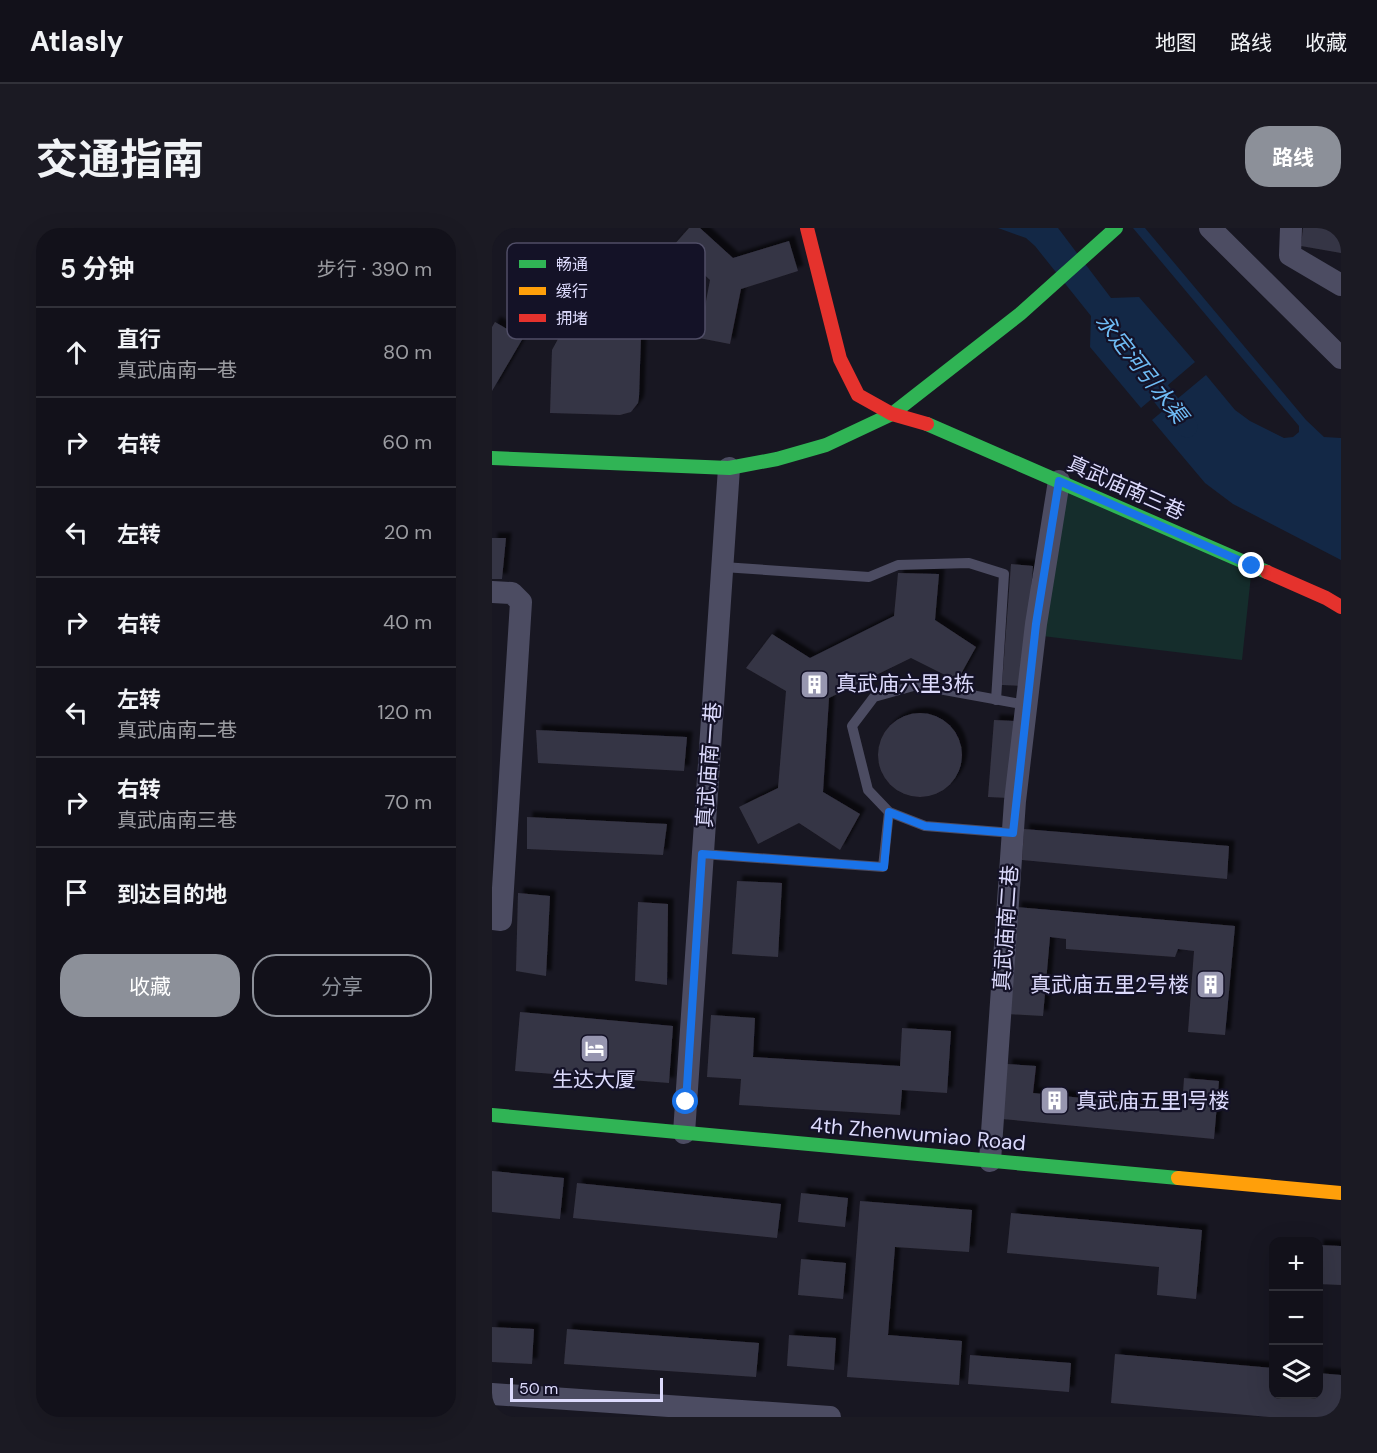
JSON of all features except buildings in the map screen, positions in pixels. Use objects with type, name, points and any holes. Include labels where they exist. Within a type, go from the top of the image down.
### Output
[{"type":"street","name":"真武庙南三巷","points":[[807,228],[840,358],[858,395],[892,414],[931,425],[1341,607]]},
{"type":"street","points":[[492,458],[729,468],[777,459],[826,445],[892,414],[1020,314],[1116,228]]},
{"type":"street","points":[[1210,228],[1341,358]]},
{"type":"street","points":[[1291,228],[1290,255],[1341,285]]},
{"type":"street","name":"真武庙南一巷","points":[[684,1133],[729,468]]},
{"type":"street","name":"真武庙南二巷","points":[[990,1161],[1013,833],[1036,624],[1059,481]]},
{"type":"street","points":[[492,592],[512,594],[521,602],[498,866],[501,920],[492,920]]},
{"type":"street","name":"4th Zhenwumiao Road","points":[[492,1115],[1341,1193]]},
{"type":"street","points":[[492,1394],[830,1417]]},
{"type":"lane","points":[[723,567],[869,577],[898,565],[969,563],[1004,574],[996,700]]},
{"type":"lane","points":[[1013,833],[925,826],[889,812],[868,790],[852,726],[874,696],[917,685],[1026,705]]},
{"type":"lane","points":[[702,854],[884,867],[889,812]]},
{"type":"green space","points":[[1059,481],[1252,566],[1242,660],[1034,635]]},
{"type":"water","points":[[998,228],[1058,228],[1111,298],[1139,297],[1195,362],[1141,408],[1090,347],[1091,316],[1035,246],[1026,238]]},
{"type":"water","points":[[1133,228],[1145,228],[1306,420],[1324,437],[1341,438],[1341,560],[1233,504],[1205,483],[1152,420],[1206,375],[1235,410],[1250,421],[1284,438],[1293,437],[1299,432],[1299,426]]},
{"type":"waterway","name":"永定河引水渠","points":[[1142,369],[1187,427]]},
{"type":"traffic: fast","points":[[492,458],[729,468],[777,459],[826,445],[892,414],[1020,314],[1116,228]]},
{"type":"traffic: fast","points":[[927,424],[1267,572]]},
{"type":"traffic: fast","points":[[492,1115],[1178,1178]]},
{"type":"traffic: slow","points":[[1178,1178],[1341,1193]]},
{"type":"traffic: jam","points":[[807,228],[840,359],[858,395],[892,414],[927,424]]},
{"type":"traffic: jam","points":[[1267,572],[1341,607]]},
{"type":"place","name":"真武庙六里3栋","points":[[815,684]]},
{"type":"place","name":"真武庙五里2号楼","points":[[1210,985]]},
{"type":"place","name":"生达大厦","points":[[594,1049]]},
{"type":"place","name":"真武庙五里1号楼","points":[[1055,1101]]},
{"type":"route","points":[[686,1102],[702,854],[884,867],[889,812],[925,826],[1013,833],[1036,624],[1059,481],[1252,566]]}]
